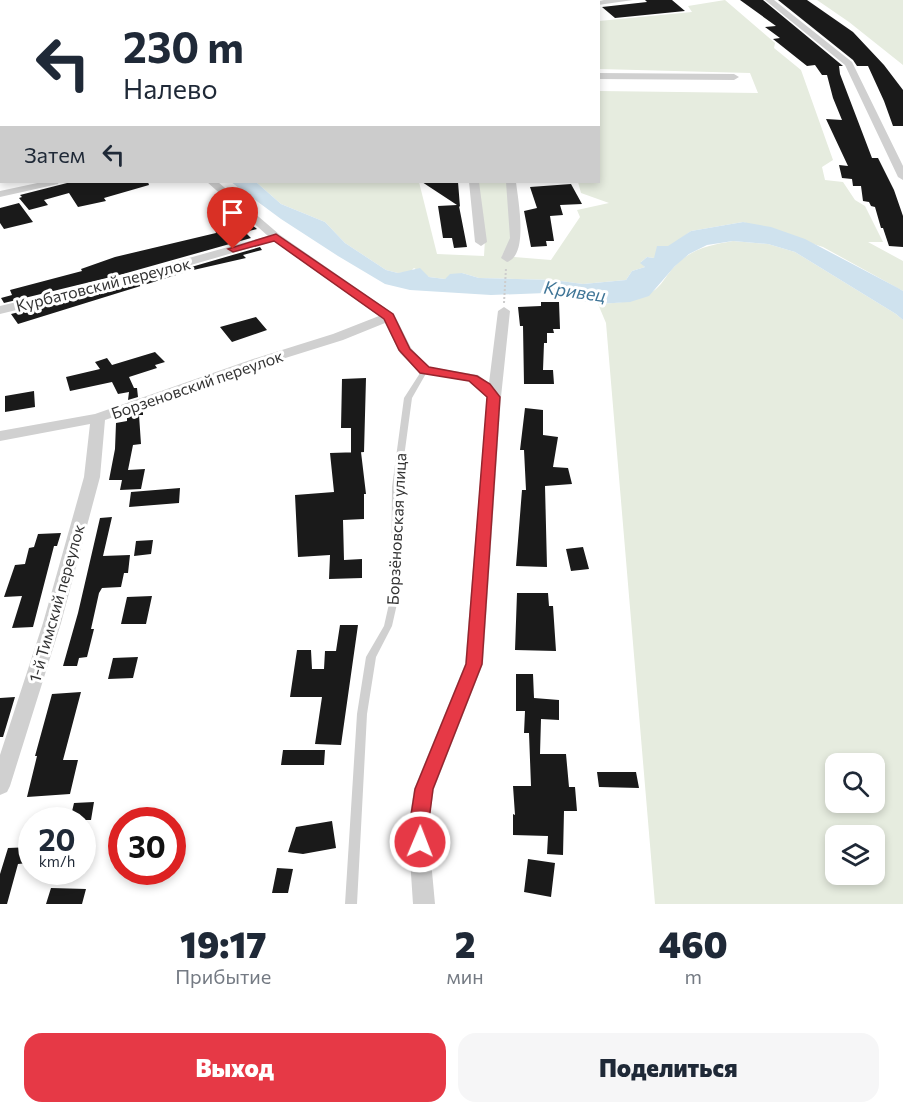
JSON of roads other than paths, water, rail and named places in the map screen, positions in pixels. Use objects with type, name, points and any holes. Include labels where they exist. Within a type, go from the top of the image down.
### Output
[{"type":"street","points":[[600,3],[629,0]]},
{"type":"street","points":[[769,0],[849,64],[903,177]]},
{"type":"street","points":[[600,76],[734,77]]},
{"type":"street","points":[[0,194],[50,183]]},
{"type":"street","points":[[214,183],[276,237],[389,317],[405,350],[425,370],[473,378],[494,397]]},
{"type":"street","points":[[474,183],[482,242]]},
{"type":"street","points":[[507,258],[516,238],[511,183]]},
{"type":"street","name":"Курбатовский переулок","points":[[0,310],[128,279],[276,237]]},
{"type":"street","points":[[424,904],[418,828],[424,789],[474,664],[494,397],[504,311]]},
{"type":"street","name":"Борзеновский переулок","points":[[0,436],[98,418],[258,362],[338,337],[389,317]]},
{"type":"street","name":"1-й Тимский переулок","points":[[0,786],[52,623],[92,477],[98,418]]},
{"type":"lane","name":"Борзёновская улица","points":[[351,904],[362,714],[371,657],[388,626],[395,595],[396,487],[408,398],[425,370]]},
{"type":"water","name":"Кривец","points":[[232,183],[257,183],[281,204],[325,222],[345,243],[386,270],[398,273],[420,268],[429,277],[445,279],[450,274],[462,273],[479,278],[553,280],[583,284],[626,280],[632,271],[645,267],[640,263],[647,257],[654,258],[657,246],[668,246],[691,231],[743,222],[771,227],[805,239],[903,291],[903,320],[795,252],[768,244],[733,241],[707,245],[689,254],[675,266],[649,296],[630,302],[598,304],[546,293],[491,295],[410,290],[385,284],[281,219]]}]
